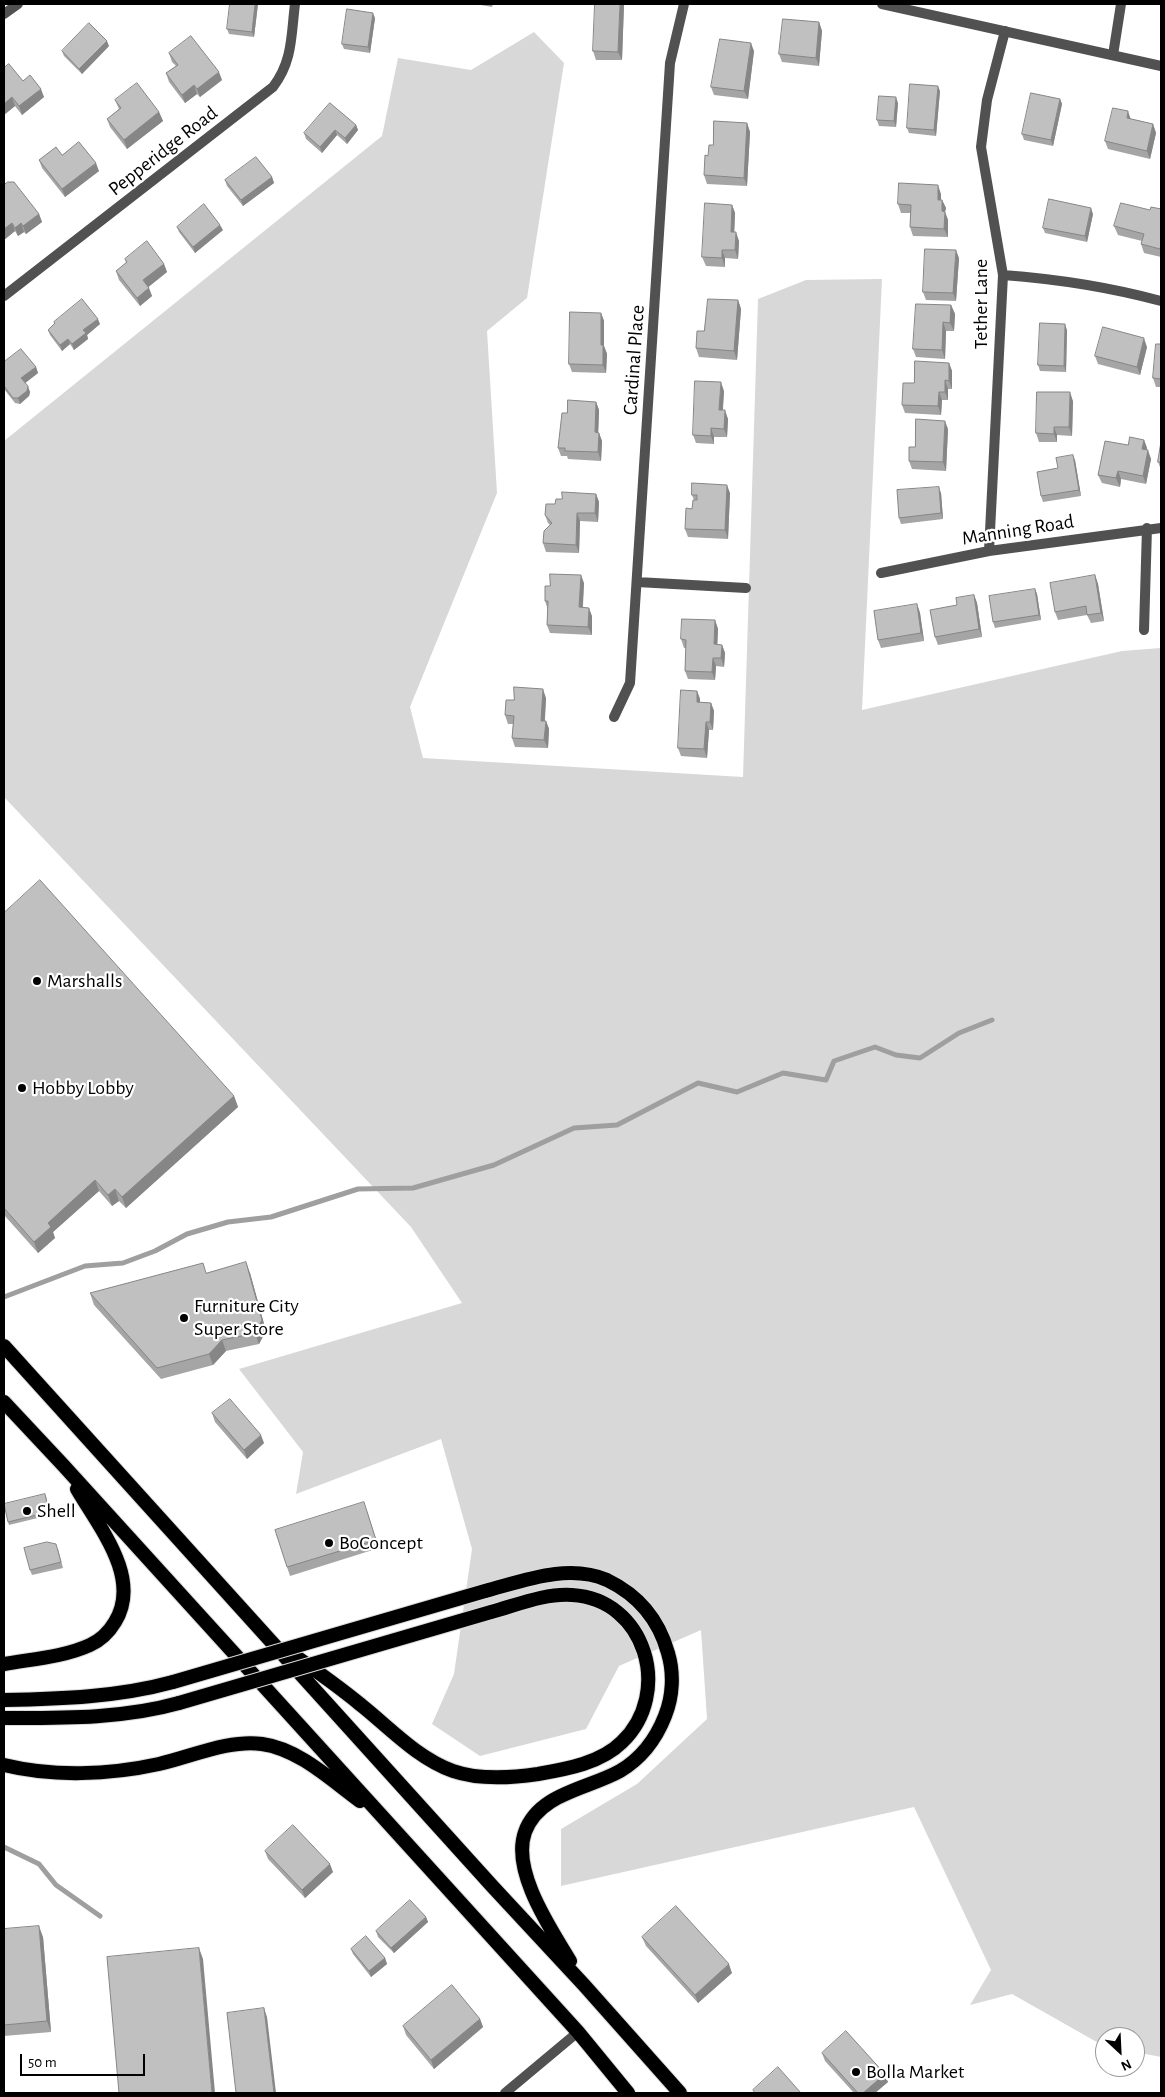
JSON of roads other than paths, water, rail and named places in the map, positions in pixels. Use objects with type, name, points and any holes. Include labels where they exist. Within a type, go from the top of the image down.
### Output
[{"type":"highway","points":[[4,1346],[680,2093]]},
{"type":"highway","points":[[4,1402],[578,2032],[628,2093]]},
{"type":"highway","points":[[4,1664],[67,1652],[89,1645],[106,1634],[118,1617],[122,1607],[124,1586],[120,1566],[63,1465]]},
{"type":"highway","points":[[4,1700],[120,1694],[173,1682],[485,1591],[540,1577],[564,1573],[591,1575],[604,1579],[618,1586],[644,1606],[659,1630],[669,1656],[672,1681],[667,1711],[654,1739],[644,1752],[621,1770],[548,1803],[528,1822],[524,1835],[524,1866],[532,1894],[584,1985]]},
{"type":"highway","points":[[4,1718],[116,1715],[159,1708],[179,1703],[491,1612],[546,1597],[572,1595],[599,1602],[611,1608],[629,1624],[645,1653],[648,1663],[649,1684],[644,1710],[630,1734],[621,1744],[600,1758],[548,1772],[496,1777],[455,1771],[429,1760],[333,1683],[263,1633]]},
{"type":"highway","points":[[4,1765],[50,1773],[108,1771],[158,1764],[238,1744],[262,1744],[282,1749],[298,1758],[380,1815]]},
{"type":"street","points":[[4,14],[18,4]]},
{"type":"street","name":"Pepperidge Road","points":[[4,296],[273,87],[283,74],[288,59],[295,4]]},
{"type":"street","name":"Cardinal Place","points":[[614,717],[630,683],[670,62],[684,4]]},
{"type":"street","points":[[882,4],[1161,66]]},
{"type":"street","points":[[1113,55],[1121,4]]},
{"type":"street","name":"Tether Lane","points":[[989,551],[1003,275],[981,147],[987,100],[1005,31]]},
{"type":"street","points":[[1003,275],[1066,281],[1118,289],[1161,301]]},
{"type":"street","points":[[1144,630],[1147,528]]},
{"type":"street","name":"Manning Road","points":[[881,573],[989,551],[1147,528],[1161,528]]},
{"type":"street","points":[[637,582],[746,588]]},
{"type":"street","points":[[505,2093],[578,2032]]},
{"type":"waterway","points":[[4,1297],[85,1266],[123,1263],[155,1251],[187,1234],[228,1222],[271,1217],[358,1189],[413,1188],[494,1165],[574,1128],[617,1125],[698,1083],[737,1092],[783,1073],[826,1080],[834,1061],[875,1047],[896,1055],[920,1058],[959,1033],[992,1020]]},
{"type":"waterway","points":[[4,1847],[39,1864],[56,1885],[100,1916]]},
{"type":"place","name":"Marshalls","points":[[37,981]]},
{"type":"place","name":"Hobby Lobby","points":[[22,1088]]},
{"type":"place","name":"Furniture City Super Store","points":[[184,1318]]},
{"type":"place","name":"Shell","points":[[27,1511]]},
{"type":"place","name":"BoConcept","points":[[329,1543]]},
{"type":"place","name":"Bolla Market","points":[[856,2072]]}]
